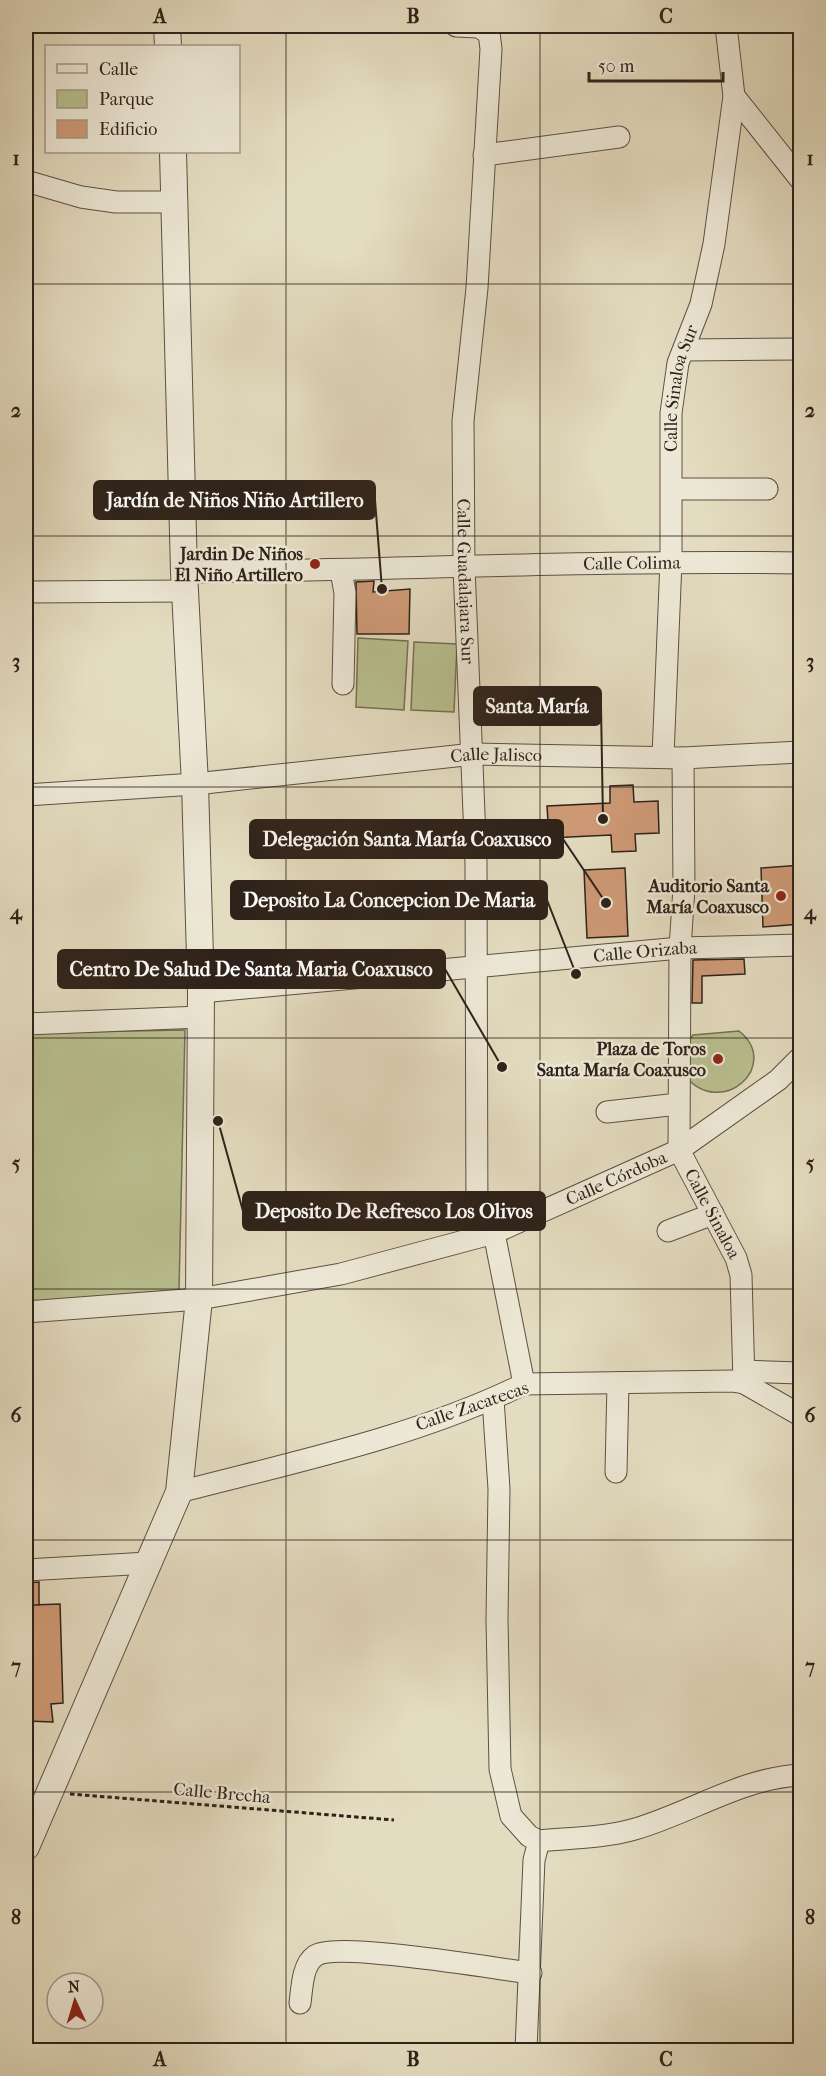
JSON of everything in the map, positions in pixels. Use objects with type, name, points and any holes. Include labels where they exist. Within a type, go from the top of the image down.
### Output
[{"type":"street","points":[[167,26],[168,45]]},
{"type":"street","name":"Calle Guadalajara Sur","points":[[456,26],[478,27],[489,33],[491,49],[477,288],[463,421],[464,567],[474,754],[475,966],[486,1235],[524,1384]]},
{"type":"street","name":"Calle Sinaloa Sur","points":[[673,757],[671,413],[674,380],[701,304],[714,244],[734,96],[726,26]]},
{"type":"street","points":[[734,96],[801,179]]},
{"type":"street","points":[[484,155],[619,137]]},
{"type":"street","points":[[27,1836],[179,1492],[200,1299],[201,992],[195,784],[184,581],[173,153]]},
{"type":"street","points":[[26,180],[81,197],[116,202],[176,202]]},
{"type":"street","points":[[684,350],[801,350]]},
{"type":"street","points":[[672,489],[768,489]]},
{"type":"street","name":"Calle Colima","points":[[26,592],[341,570],[671,561],[801,563]]},
{"type":"street","points":[[341,570],[345,593],[343,684]]},
{"type":"street","name":"Calle Jalisco","points":[[26,795],[195,784],[474,754],[673,757],[801,752]]},
{"type":"street","name":"Calle Sinaloa","points":[[673,757],[684,888],[680,948],[679,1150],[732,1249],[741,1275],[744,1377]]},
{"type":"street","name":"Calle Orizaba","points":[[201,992],[680,948],[801,945]]},
{"type":"street","points":[[26,1024],[201,1017]]},
{"type":"street","name":"Calle Córdoba","points":[[26,1312],[200,1299],[341,1274],[486,1235],[679,1150],[778,1080],[801,1058]]},
{"type":"street","points":[[607,1112],[678,1104]]},
{"type":"street","points":[[668,1231],[713,1214]]},
{"type":"street","points":[[744,1377],[801,1373]]},
{"type":"street","name":"Calle Zacatecas","points":[[179,1492],[361,1445],[494,1399],[524,1384],[716,1380],[744,1377],[801,1415]]},
{"type":"street","points":[[616,1472],[618,1383]]},
{"type":"street","points":[[494,1399],[500,1489],[497,1619],[500,1769],[511,1816],[523,1831],[539,1841],[601,1836],[633,1830],[754,1784],[801,1775]]},
{"type":"street","points":[[26,1570],[148,1563]]},
{"type":"street","points":[[526,2050],[534,1860],[539,1841]]},
{"type":"street","points":[[300,2003],[311,1959],[318,1954],[336,1951],[531,1973]]},
{"type":"path","name":"Calle Brecha","points":[[47,1792],[394,1820]]},
{"type":"green space","points":[[358,638],[408,641],[404,710],[356,707]]},
{"type":"green space","points":[[414,642],[457,644],[454,712],[411,710]]},
{"type":"green space","points":[[185,1030],[179,1290],[26,1302],[26,1033]]},
{"type":"green space","name":"Plaza de Toros Santa María Coaxusco","points":[[739,1031],[751,1044],[754,1059],[751,1072],[742,1083],[730,1090],[715,1092],[700,1088],[685,1076],[689,1040],[693,1035]]},
{"type":"building","points":[[374,581],[373,592],[410,589],[409,634],[357,634],[356,582]]},
{"type":"building","points":[[633,785],[634,802],[658,801],[659,833],[635,834],[636,851],[612,852],[611,835],[549,838],[547,806],[610,803],[610,786]]},
{"type":"building","name":"Auditorio Santa María Coaxusco","points":[[801,865],[801,924],[763,927],[761,868]]},
{"type":"building","points":[[625,868],[628,936],[587,938],[584,870]]},
{"type":"building","points":[[744,959],[745,974],[702,976],[702,1003],[692,1003],[693,960]]},
{"type":"building","points":[[39,1582],[39,1605],[26,1605],[26,1583]]},
{"type":"building","points":[[60,1604],[63,1703],[51,1704],[53,1722],[26,1721],[26,1704],[33,1704],[32,1605]]},
{"type":"place","name":"Jardin De Niños El Niño Artillero","points":[[315,564]]},
{"type":"place","name":"Jardín de Niños Niño Artillero","points":[[382,589]]},
{"type":"place","name":"Santa María","points":[[603,819]]},
{"type":"place","name":"Auditorio Santa María Coaxusco","points":[[781,896]]},
{"type":"place","name":"Delegación Santa María Coaxusco","points":[[606,903]]},
{"type":"place","name":"Deposito La Concepcion De Maria","points":[[576,974]]},
{"type":"place","name":"Plaza de Toros Santa María Coaxusco","points":[[718,1059]]},
{"type":"place","name":"Centro De Salud De Santa Maria Coaxusco","points":[[502,1067]]},
{"type":"place","name":"Deposito De Refresco Los Olivos","points":[[218,1121]]}]
